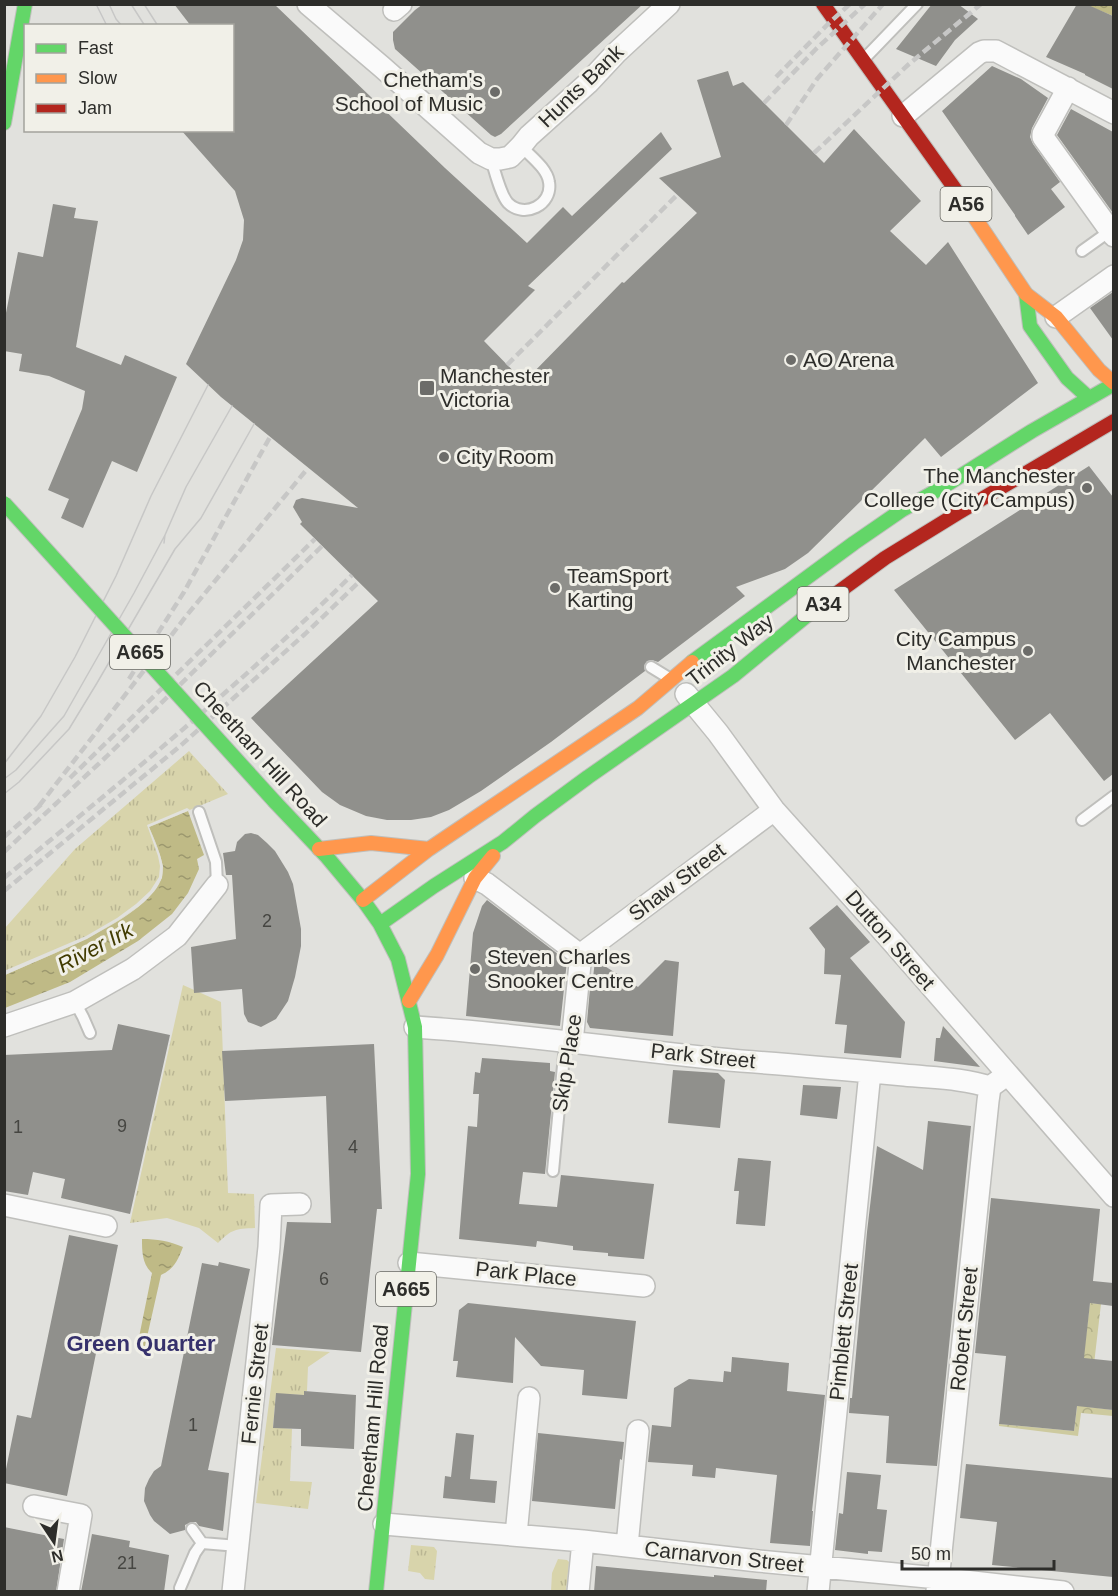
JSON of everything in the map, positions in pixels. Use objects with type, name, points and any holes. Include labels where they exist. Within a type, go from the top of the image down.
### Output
[{"type":"main road","points":[[4,123],[8,80],[25,4]]},
{"type":"main road","name":"A56","points":[[823,4],[1026,294],[1056,316],[1113,384]]},
{"type":"main road","name":"A56","points":[[1026,294],[1030,326],[1067,378],[1105,414]]},
{"type":"main road","name":"Trinity Way","points":[[380,924],[503,842],[588,777],[694,704],[885,558],[968,507],[1105,414],[1113,384]]},
{"type":"main road","name":"Trinity Way","points":[[429,849],[682,679],[702,654],[902,510],[943,488],[1032,431],[1105,414]]},
{"type":"main road","name":"Cheetham Hill Road","points":[[4,503],[319,849],[363,900],[380,924],[398,959],[415,1027],[418,1174],[376,1592]]},
{"type":"main road","points":[[769,628],[805,617]]},
{"type":"main road","points":[[409,1000],[437,955],[475,878],[503,842]]},
{"type":"main road","points":[[319,849],[371,843],[429,849]]},
{"type":"main road","points":[[363,900],[429,849]]},
{"type":"street","points":[[308,4],[479,153],[491,159]]},
{"type":"street","name":"Hunts Bank","points":[[491,159],[510,157],[529,136],[588,83],[616,53],[669,4]]},
{"type":"street","points":[[903,116],[971,59],[984,51],[996,51],[1113,112]]},
{"type":"street","points":[[1068,88],[1043,137],[1112,233]]},
{"type":"street","points":[[1056,316],[1113,276]]},
{"type":"street","name":"Dutton Street","points":[[682,679],[694,704],[774,810],[894,944],[998,1081],[1113,1196]]},
{"type":"street","name":"Shaw Street","points":[[580,955],[774,810]]},
{"type":"street","points":[[475,878],[487,884],[580,955]]},
{"type":"street","points":[[4,1026],[75,1002],[132,969],[177,936],[218,885]]},
{"type":"street","name":"Skip Place","points":[[572,1042],[580,955]]},
{"type":"street","name":"Park Street","points":[[415,1027],[737,1060],[975,1082],[998,1081]]},
{"type":"street","name":"Pimblett Street","points":[[818,1592],[870,1072]]},
{"type":"street","name":"Robert Street","points":[[938,1585],[998,1081]]},
{"type":"street","name":"Fernie Street","points":[[233,1592],[269,1246],[271,1205],[300,1204]]},
{"type":"street","points":[[4,1205],[106,1226]]},
{"type":"street","name":"Park Place","points":[[409,1263],[644,1286]]},
{"type":"street","points":[[516,1535],[529,1398]]},
{"type":"street","points":[[627,1546],[638,1431]]},
{"type":"street","points":[[34,1506],[81,1515],[68,1592]]},
{"type":"street","name":"Carnarvon Street","points":[[384,1524],[583,1541],[820,1567],[938,1585],[1063,1592]]},
{"type":"street","points":[[578,1592],[583,1541]]},
{"type":"lane","points":[[862,60],[918,4]]},
{"type":"lane","points":[[491,159],[508,202],[521,209],[529,210],[536,207],[547,197],[549,182],[546,174],[521,146]]},
{"type":"lane","points":[[1082,251],[1112,233]]},
{"type":"lane","points":[[651,667],[682,679]]},
{"type":"lane","points":[[1082,820],[1113,796]]},
{"type":"lane","points":[[199,812],[216,862],[218,885]]},
{"type":"lane","points":[[75,1002],[90,1033]]},
{"type":"lane","name":"Skip Place","points":[[553,1171],[564,1055],[572,1042]]},
{"type":"lane","points":[[192,1529],[202,1544]]},
{"type":"lane","points":[[202,1544],[238,1546]]},
{"type":"lane","points":[[180,1588],[195,1552],[202,1544]]},
{"type":"green space","points":[[189,751],[228,794],[149,827],[160,855],[162,878],[138,907],[119,920],[87,939],[5,975],[5,928],[75,849]]},
{"type":"green space","points":[[183,985],[221,1002],[228,1193],[254,1194],[255,1228],[234,1231],[218,1243],[199,1228],[167,1218],[130,1223]]},
{"type":"green space","points":[[1090,1303],[1101,1304],[1089,1407],[1113,1410],[1113,1416],[1081,1413],[1078,1436],[999,1426],[999,1424],[1074,1431]]},
{"type":"green space","points":[[276,1348],[330,1352],[308,1367],[307,1391],[304,1391],[304,1395],[276,1394],[273,1427],[292,1429],[290,1481],[312,1482],[308,1509],[256,1503]]},
{"type":"green space","points":[[411,1545],[434,1547],[437,1551],[434,1580],[425,1579],[420,1573],[408,1571]]},
{"type":"green space","points":[[558,1559],[569,1562],[566,1591],[551,1591],[552,1573]]},
{"type":"water","points":[[1086,5],[1113,5],[1113,16],[1111,15]]},
{"type":"water","name":"River Irk","points":[[188,811],[204,855],[197,859],[199,869],[188,893],[172,914],[138,941],[70,982],[5,1008],[5,975],[91,936],[135,910],[151,895],[161,880],[162,867],[160,853],[149,827]]},
{"type":"water","points":[[142,1239],[153,1239],[183,1247],[175,1264],[161,1275],[145,1346],[137,1347],[152,1273],[144,1261]]},
{"type":"pier","points":[[187,808],[190,810],[149,827],[163,866],[162,878],[152,893],[138,907],[87,939],[5,975],[4,971],[86,936],[136,904],[150,891],[159,877],[158,856],[147,825]]},
{"type":"building","points":[[174,4],[274,4],[527,243],[563,207],[572,216],[661,132],[672,149],[528,286],[535,290],[484,341],[524,382],[622,282],[624,283],[697,213],[659,178],[721,157],[697,80],[728,71],[733,86],[743,82],[824,163],[854,129],[921,201],[890,231],[926,265],[948,242],[1038,383],[941,457],[925,438],[808,553],[785,569],[736,587],[745,596],[658,662],[647,661],[644,666],[645,671],[481,791],[449,810],[431,817],[411,820],[387,820],[366,816],[340,805],[322,792],[251,718],[378,601],[300,524],[302,522],[293,507],[296,500],[302,498],[358,508],[221,397],[186,364],[236,260],[243,240],[244,220],[235,191],[183,132],[234,132],[234,24],[189,24]]},
{"type":"building","name":"Chetham's School of Music","points":[[423,4],[643,4],[495,137],[395,49],[393,32]]},
{"type":"building","points":[[932,4],[958,4],[978,19],[955,40],[936,66],[896,49]]},
{"type":"building","points":[[1077,4],[1086,4],[1113,16],[1113,89],[1046,57]]},
{"type":"building","points":[[992,66],[1021,79],[1048,98],[1032,128],[1030,137],[1060,182],[1051,189],[1065,207],[1028,235],[942,111]]},
{"type":"building","points":[[1071,109],[1113,132],[1113,213],[1057,135]]},
{"type":"building","points":[[53,204],[76,208],[74,218],[98,221],[76,347],[121,365],[125,355],[177,377],[137,472],[112,461],[83,528],[61,518],[69,499],[48,490],[82,409],[85,391],[49,376],[19,371],[22,354],[4,351],[4,323],[18,252],[43,257]]},
{"type":"building","points":[[1113,292],[1113,340],[1090,308]]},
{"type":"building","name":"City Campus Manchester","points":[[1089,466],[1113,497],[1113,774],[1104,781],[1050,713],[1015,740],[894,590]]},
{"type":"building","points":[[245,834],[258,835],[275,851],[288,872],[293,884],[301,929],[301,946],[288,1001],[276,1019],[261,1027],[248,1022],[244,1014],[242,989],[194,993],[191,947],[236,939],[232,875],[226,875],[223,853],[235,851],[237,842]]},
{"type":"building","points":[[487,900],[567,961],[560,1026],[466,1016],[473,933],[482,906]]},
{"type":"building","points":[[837,905],[870,942],[850,958],[905,1022],[901,1058],[844,1053],[847,1025],[835,1024],[841,975],[824,974],[825,949],[809,928]]},
{"type":"building","points":[[595,960],[638,987],[665,960],[679,962],[673,1036],[590,1028],[587,1022]]},
{"type":"building","points":[[118,1024],[170,1035],[130,1214],[61,1198],[65,1179],[33,1172],[28,1195],[4,1191],[4,1055],[112,1050]]},
{"type":"building","points":[[943,1026],[980,1067],[934,1061],[936,1038],[940,1038]]},
{"type":"building","points":[[374,1044],[382,1209],[377,1209],[361,1352],[272,1345],[287,1222],[331,1223],[326,1096],[225,1101],[222,1051]]},
{"type":"building","points":[[482,1058],[550,1063],[550,1071],[555,1072],[545,1174],[523,1172],[519,1204],[557,1207],[561,1175],[654,1184],[644,1259],[608,1256],[608,1253],[573,1250],[573,1246],[537,1241],[536,1247],[459,1239],[468,1126],[477,1127],[479,1094],[473,1094],[475,1072],[480,1073]]},
{"type":"building","points":[[673,1070],[718,1073],[725,1080],[720,1128],[668,1123]]},
{"type":"building","points":[[803,1085],[841,1087],[837,1119],[800,1115]]},
{"type":"building","points":[[928,1121],[971,1126],[937,1466],[886,1463],[889,1416],[849,1413],[877,1146],[923,1170]]},
{"type":"building","points":[[738,1158],[771,1161],[765,1226],[736,1224],[739,1191],[734,1191]]},
{"type":"building","points":[[991,1198],[1100,1209],[1093,1281],[1113,1283],[1113,1306],[1090,1303],[1084,1358],[1113,1361],[1113,1410],[1077,1406],[1074,1431],[999,1424],[1006,1356],[975,1353]]},
{"type":"building","points":[[69,1235],[118,1245],[67,1496],[4,1483],[4,1479],[17,1415],[31,1418]]},
{"type":"building","points":[[219,1262],[250,1269],[208,1470],[229,1473],[223,1531],[199,1526],[196,1522],[192,1522],[185,1525],[185,1530],[170,1534],[150,1515],[144,1501],[145,1488],[154,1471],[161,1466],[202,1263],[218,1266]]},
{"type":"building","points":[[468,1303],[636,1321],[627,1399],[582,1395],[584,1370],[541,1366],[515,1337],[513,1383],[456,1377],[458,1361],[453,1361],[459,1310]]},
{"type":"building","points":[[732,1357],[789,1363],[787,1391],[825,1395],[810,1546],[770,1543],[777,1475],[716,1468],[715,1478],[692,1476],[693,1465],[648,1462],[652,1425],[671,1427],[674,1388],[689,1379],[723,1382],[724,1371],[731,1372]]},
{"type":"building","points":[[304,1391],[356,1395],[354,1449],[301,1446],[301,1429],[273,1428],[276,1393],[304,1395]]},
{"type":"building","points":[[456,1433],[474,1435],[470,1479],[497,1481],[495,1503],[443,1498],[445,1476],[451,1477]]},
{"type":"building","points":[[538,1433],[624,1442],[615,1509],[532,1501]]},
{"type":"building","points":[[966,1464],[1113,1478],[1113,1577],[992,1565],[997,1522],[960,1518]]},
{"type":"building","points":[[847,1472],[881,1475],[877,1509],[887,1510],[882,1552],[868,1551],[868,1554],[835,1550],[839,1513],[843,1514]]},
{"type":"building","points":[[4,1527],[64,1539],[56,1592],[4,1592]]},
{"type":"building","points":[[92,1534],[130,1541],[129,1547],[169,1555],[164,1592],[81,1592]]},
{"type":"building","points":[[596,1566],[767,1580],[766,1592],[594,1592]]},
{"type":"tram line","points":[[96,4],[106,24]]},
{"type":"tram line","points":[[109,4],[120,24]]},
{"type":"tram line","points":[[131,4],[144,24]]},
{"type":"tram line","points":[[144,4],[157,24]]},
{"type":"tram line","points":[[4,764],[41,716],[75,657],[116,576],[151,496],[208,385]]},
{"type":"tram line","points":[[164,543],[165,535],[186,487],[232,406]]},
{"type":"tram line","points":[[4,794],[19,782],[69,729],[175,549],[201,518],[254,424]]},
{"type":"tram line","points":[[4,779],[16,770],[64,716],[165,535]]},
{"type":"railway","points":[[776,77],[850,4]]},
{"type":"railway","points":[[764,103],[816,49],[865,4]]},
{"type":"railway","points":[[786,125],[817,79],[883,4]]},
{"type":"railway","points":[[814,153],[909,64],[981,4]]},
{"type":"railway","points":[[507,365],[677,195]]},
{"type":"railway","points":[[129,679],[184,592],[270,437]]},
{"type":"railway","points":[[39,806],[187,615],[308,468]]},
{"type":"railway","points":[[70,778],[315,539]]},
{"type":"railway","points":[[4,852],[106,757],[322,546]]},
{"type":"railway","points":[[4,878],[225,693],[352,575]]},
{"type":"railway","points":[[4,891],[179,747],[305,634],[359,582]]},
{"type":"railway","points":[[4,837],[44,802]]},
{"type":"traffic: fast","points":[[4,123],[25,4]]},
{"type":"traffic: fast","points":[[1026,294],[1030,326],[1067,378],[1089,398]]},
{"type":"traffic: fast","points":[[692,662],[902,510],[1114,384]]},
{"type":"traffic: fast","points":[[4,503],[275,802]]},
{"type":"traffic: fast","points":[[380,924],[503,842],[588,777],[733,676],[833,596]]},
{"type":"traffic: fast","points":[[275,802],[327,857],[380,924],[398,959],[415,1027],[418,1174],[376,1592]]},
{"type":"traffic: slow","points":[[965,203],[1026,294],[1056,317],[1099,370],[1114,383]]},
{"type":"traffic: slow","points":[[363,900],[429,849],[638,708],[692,662]]},
{"type":"traffic: slow","points":[[319,849],[371,843],[429,849]]},
{"type":"traffic: slow","points":[[409,1001],[437,955],[475,878],[493,856]]},
{"type":"traffic: jam","points":[[823,4],[965,203]]},
{"type":"traffic: jam","points":[[833,596],[885,558],[1114,421]]},
{"type":"place","name":"Chetham's School of Music","points":[[495,92]]},
{"type":"place","name":"AO Arena","points":[[791,360]]},
{"type":"place","name":"Manchester Victoria","points":[[427,388]]},
{"type":"place","name":"City Room","points":[[444,457]]},
{"type":"place","name":"The Manchester College (City Campus)","points":[[1087,488]]},
{"type":"place","name":"TeamSport Karting","points":[[555,588]]},
{"type":"place","name":"City Campus Manchester","points":[[1028,651]]},
{"type":"place","name":"Steven Charles Snooker Centre","points":[[475,969]]},
{"type":"district","name":"Green Quarter","points":[[141,1343]]}]
